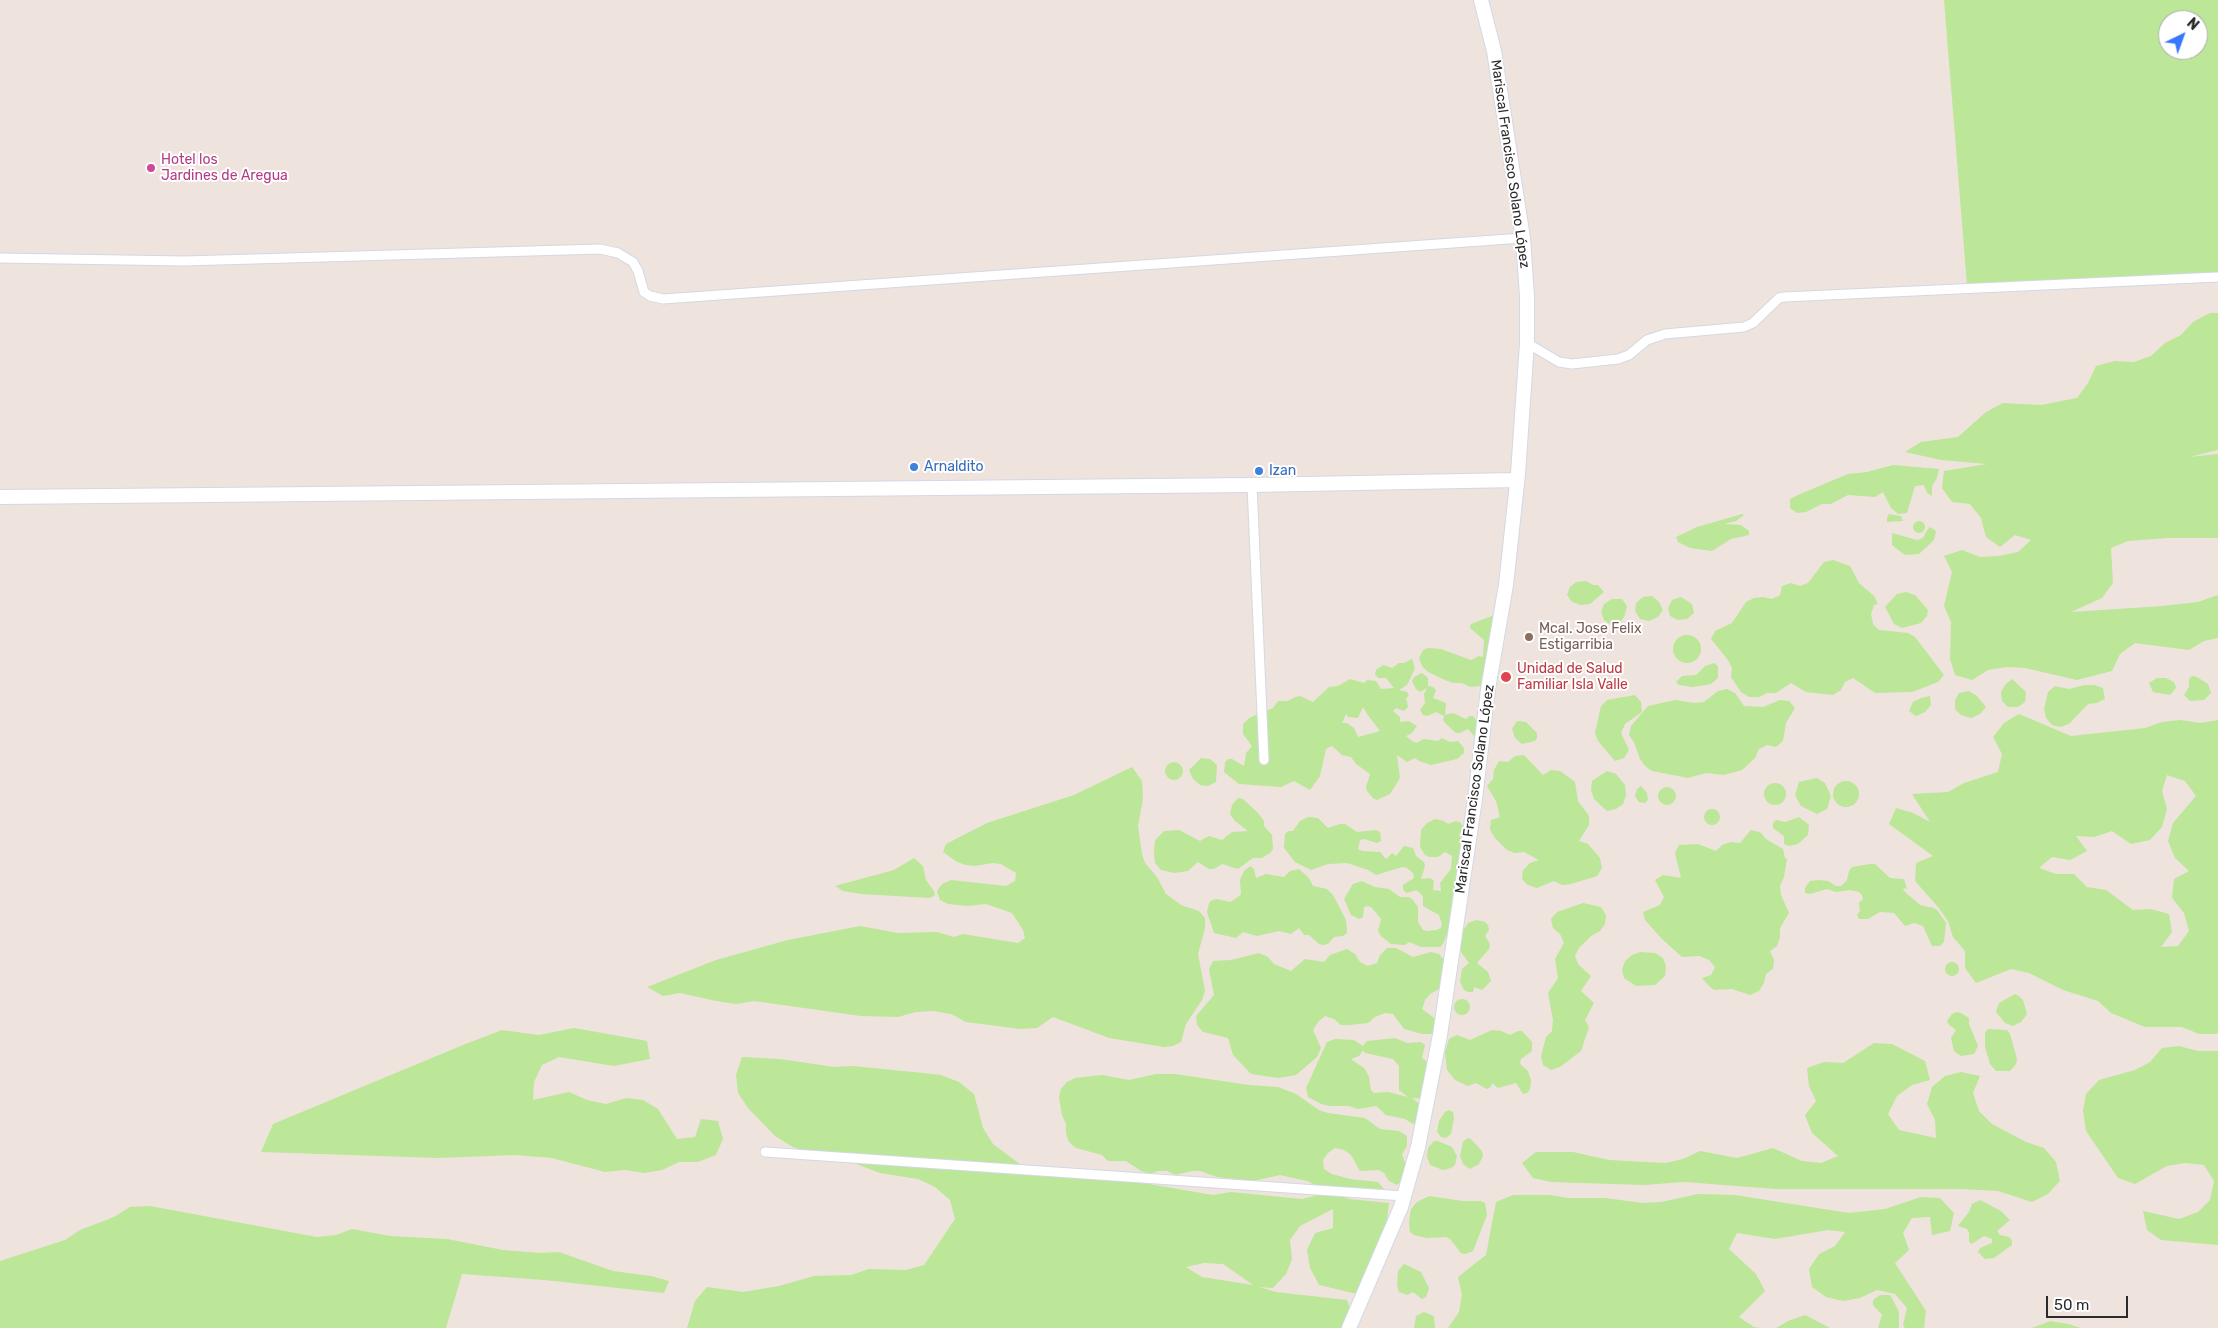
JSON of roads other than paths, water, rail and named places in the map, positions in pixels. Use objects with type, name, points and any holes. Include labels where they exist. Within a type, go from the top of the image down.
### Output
[{"type":"street","name":"Mariscal Francisco Solano López","points":[[1349,1328],[1404,1196],[1418,1147],[1440,1034],[1475,799],[1488,689],[1506,585],[1517,480],[1527,343],[1527,296],[1523,238],[1494,51],[1481,0]]},
{"type":"street","points":[[0,258],[184,261],[600,248],[618,253],[633,262],[638,271],[644,292],[650,296],[663,299],[1523,238]]},
{"type":"street","points":[[1527,343],[1559,362],[1572,364],[1618,359],[1630,355],[1647,340],[1665,334],[1744,327],[1753,323],[1779,298],[1784,296],[2218,277]]},
{"type":"street","points":[[0,497],[1252,485],[1517,480]]},
{"type":"street","points":[[1252,485],[1264,760]]},
{"type":"street","points":[[764,1152],[1404,1196]]},
{"type":"place","name":"Hotel los Jardines de Aregua","points":[[151,168]]},
{"type":"place","name":"Arnaldito","points":[[914,467]]},
{"type":"place","name":"Izan","points":[[1259,471]]},
{"type":"place","name":"Mcal. Jose Felix Estigarribia","points":[[1529,637]]},
{"type":"place","name":"Unidad de Salud Familiar Isla Valle","points":[[1506,677]]}]
